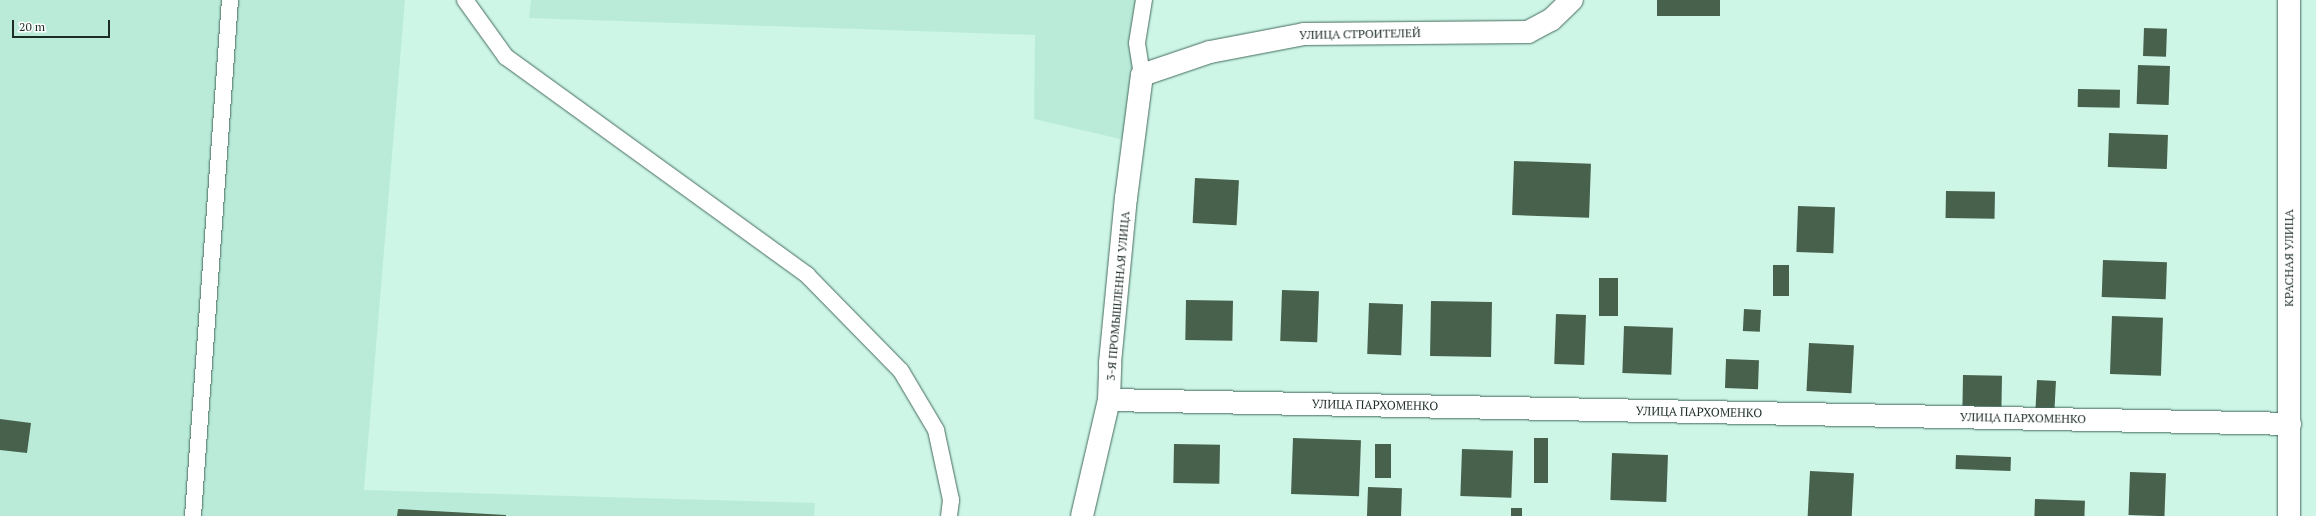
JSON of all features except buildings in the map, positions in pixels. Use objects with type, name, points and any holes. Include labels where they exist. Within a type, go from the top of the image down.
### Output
[{"type":"street","name":"УЛИЦА СТРОИТЕЛЕЙ","points":[[1142,75],[1210,52],[1304,34],[1528,32],[1551,20],[1572,0]]},
{"type":"street","name":"КРАСНАЯ УЛИЦА","points":[[2289,0],[2290,516]]},
{"type":"street","name":"3-Я ПРОМЫШЛЕННАЯ УЛИЦА","points":[[1082,516],[1109,400],[1110,363],[1126,206],[1142,75]]},
{"type":"street","name":"УЛИЦА ПАРХОМЕНКО","points":[[1109,400],[2290,424]]},
{"type":"lane","points":[[193,516],[230,0]]},
{"type":"lane","points":[[465,0],[506,57],[808,275],[901,372],[936,430],[951,500],[949,516]]},
{"type":"lane","points":[[1142,75],[1137,43],[1144,0]]},
{"type":"shaded area","points":[[0,0],[405,0],[364,490],[815,503],[814,516],[0,516]]},
{"type":"shaded area","points":[[531,0],[1139,0],[1133,142],[1034,119],[1035,35],[529,18]]}]
